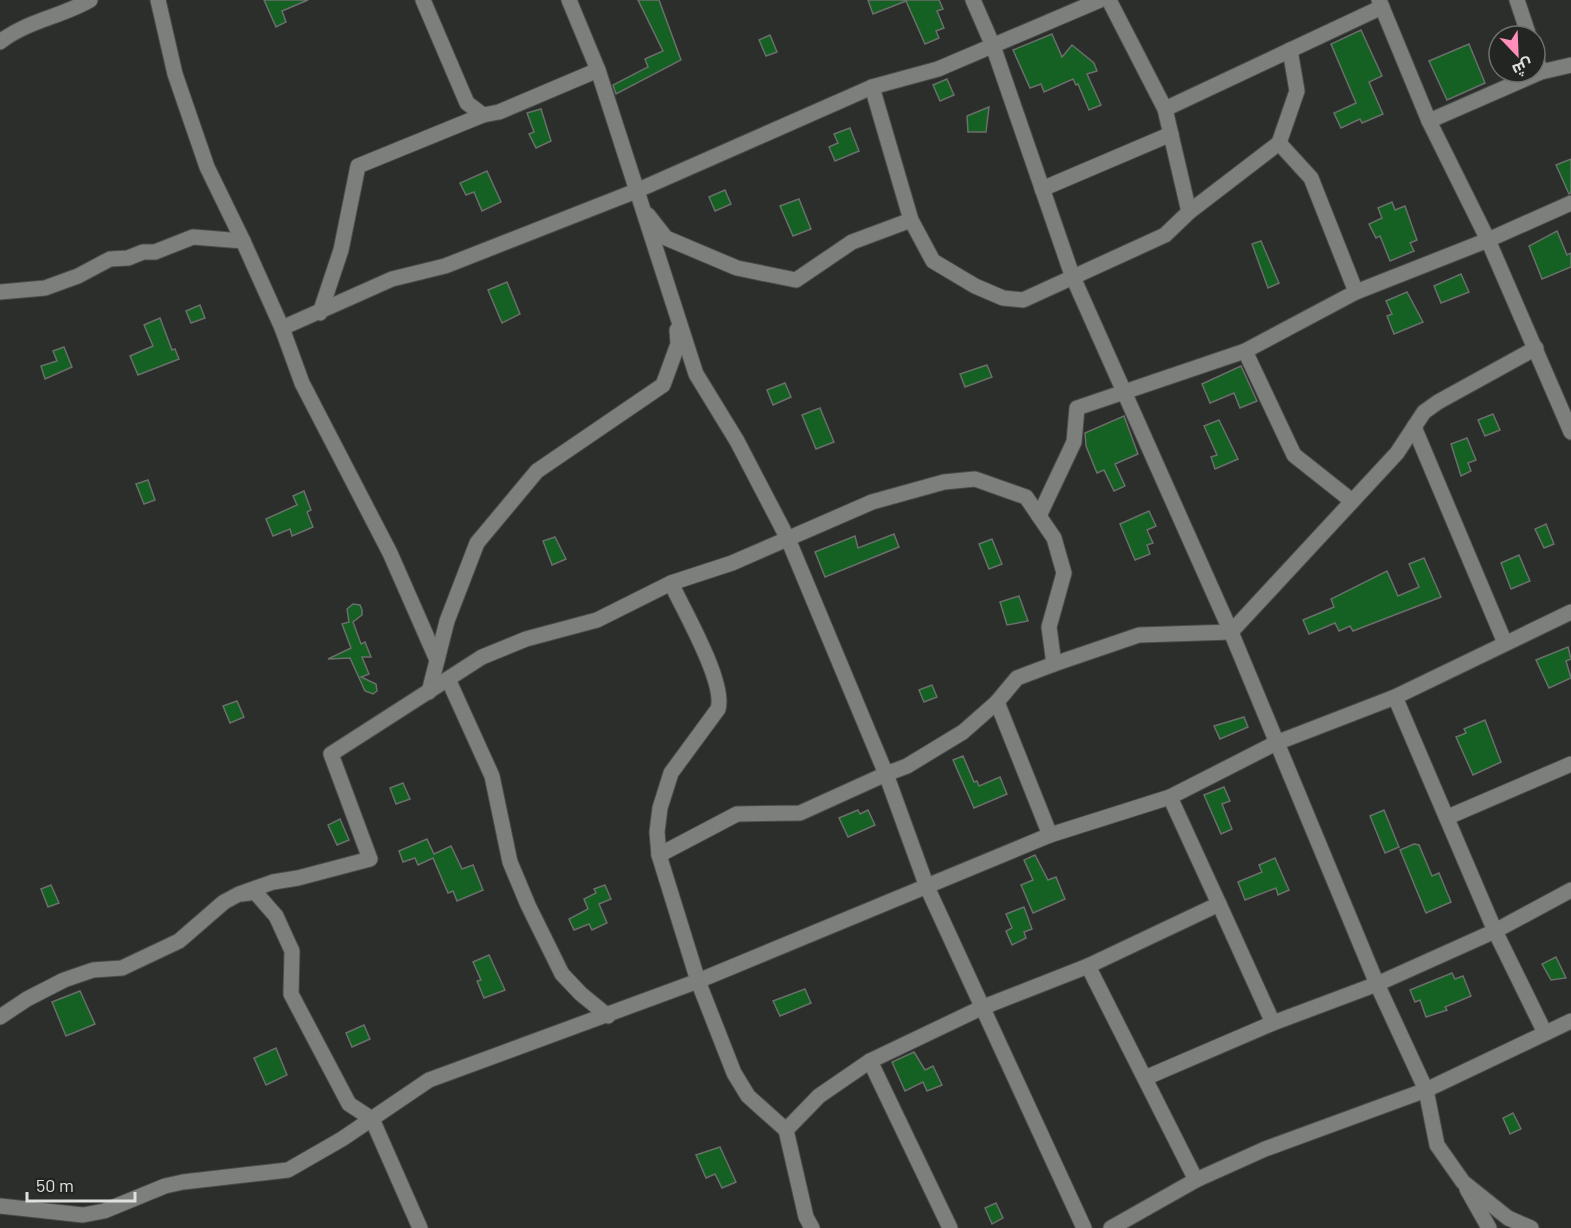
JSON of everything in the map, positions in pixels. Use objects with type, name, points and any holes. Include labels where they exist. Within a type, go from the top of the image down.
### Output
[{"type":"street","points":[[0,42],[16,29],[52,18],[90,0]]},
{"type":"street","points":[[158,0],[175,75],[207,167],[282,328],[302,383],[390,553],[437,660]]},
{"type":"street","points":[[423,0],[467,103],[483,115]]},
{"type":"street","points":[[569,0],[598,70],[696,374],[737,441],[788,539],[886,774],[927,887],[1083,1228]]},
{"type":"street","points":[[973,0],[993,46],[1072,275],[1231,632],[1377,984],[1426,1090],[1437,1145],[1463,1182],[1490,1228]]},
{"type":"street","points":[[282,328],[392,279],[445,266],[638,199],[872,87],[938,69],[1100,0]]},
{"type":"street","points":[[1109,0],[1165,109],[1189,212]]},
{"type":"street","points":[[1517,0],[1525,24]]},
{"type":"street","points":[[1165,109],[1381,4],[1429,121],[1488,240],[1571,432]]},
{"type":"street","points":[[872,87],[911,219],[933,261],[975,286],[1003,298],[1023,300],[1072,275],[1165,235],[1189,212],[1280,142],[1297,91],[1290,50]]},
{"type":"street","points":[[1547,71],[1571,65]]},
{"type":"street","points":[[320,313],[341,250],[358,166],[483,115],[499,112],[598,70]]},
{"type":"street","points":[[1429,121],[1514,84]]},
{"type":"street","points":[[1042,189],[1171,134]]},
{"type":"street","points":[[1280,142],[1311,178],[1356,292]]},
{"type":"street","points":[[638,199],[666,237],[737,268],[796,280],[852,242],[911,219]]},
{"type":"street","points":[[1039,516],[1074,442],[1077,408],[1124,390],[1245,351],[1356,292],[1488,240],[1571,203]]},
{"type":"street","points":[[0,292],[45,288],[78,276],[110,259],[128,258],[143,252],[155,252],[193,237],[243,241]]},
{"type":"street","points":[[429,692],[447,621],[477,543],[537,471],[663,385],[678,344],[677,315]]},
{"type":"street","points":[[659,855],[737,814],[800,813],[907,766],[963,732],[998,702],[1017,678],[1139,635],[1231,632],[1397,453],[1424,412],[1536,348]]},
{"type":"street","points":[[1245,351],[1294,455],[1352,501]]},
{"type":"street","points":[[1414,427],[1505,643]]},
{"type":"street","points":[[0,1017],[27,999],[64,980],[93,970],[122,968],[179,941],[224,902],[239,894],[273,882],[298,879],[370,859],[331,754],[482,657],[526,639],[597,620],[671,584],[732,563],[872,502],[944,482],[975,478],[1026,497],[1054,538],[1064,573],[1049,627],[1054,664]]},
{"type":"street","points":[[671,584],[716,680],[721,698],[718,709],[671,773],[660,808],[659,855],[698,981],[734,1073],[748,1096],[786,1130],[806,1217],[812,1228]]},
{"type":"street","points":[[0,1206],[83,1215],[104,1211],[165,1186],[183,1182],[288,1170],[372,1119],[429,1080],[698,981],[1050,835],[1170,797],[1276,743],[1395,697],[1571,612]]},
{"type":"street","points":[[448,679],[492,776],[510,862],[528,905],[562,974],[581,994],[608,1016]]},
{"type":"street","points":[[1395,697],[1495,932],[1545,1033]]},
{"type":"street","points":[[998,702],[1050,835]]},
{"type":"street","points":[[1448,817],[1571,764]]},
{"type":"street","points":[[1170,797],[1273,1023]]},
{"type":"street","points":[[1145,1078],[1273,1023],[1377,984],[1495,932],[1571,890]]},
{"type":"street","points":[[239,894],[255,892],[276,915],[292,951],[291,994],[349,1104],[372,1119],[420,1228]]},
{"type":"street","points":[[786,1130],[819,1096],[870,1061],[981,1008],[1088,966],[1219,904]]},
{"type":"street","points":[[1088,966],[1196,1180]]},
{"type":"street","points":[[1111,1228],[1196,1180],[1265,1149],[1426,1090],[1571,1021]]},
{"type":"street","points":[[870,1061],[950,1228]]},
{"type":"street","points":[[1463,1182],[1508,1218],[1531,1228]]},
{"type":"building","points":[[264,0],[308,0],[282,11],[286,22],[276,27]]},
{"type":"building","points":[[638,0],[659,0],[681,60],[616,94],[613,85],[648,67],[645,59],[663,51]]},
{"type":"building","points":[[868,0],[939,0],[943,9],[937,11],[944,28],[936,31],[939,38],[925,44],[906,1],[873,14]]},
{"type":"building","points":[[1361,30],[1382,76],[1369,82],[1383,114],[1362,123],[1360,119],[1341,128],[1334,113],[1356,103],[1331,44]]},
{"type":"building","points":[[1052,34],[1062,57],[1072,45],[1094,63],[1097,71],[1087,74],[1101,105],[1089,110],[1078,84],[1076,85],[1073,79],[1044,92],[1041,84],[1030,88],[1013,50]]},
{"type":"building","points":[[770,35],[777,52],[766,56],[759,40]]},
{"type":"building","points":[[1469,44],[1485,83],[1447,100],[1429,61]]},
{"type":"building","points":[[947,79],[954,95],[940,101],[933,85]]},
{"type":"building","points":[[989,107],[986,132],[968,132],[967,116]]},
{"type":"building","points":[[541,109],[551,141],[536,148],[529,134],[534,132],[527,113]]},
{"type":"building","points":[[850,128],[859,151],[835,161],[829,147],[838,143],[834,134]]},
{"type":"building","points":[[1571,159],[1571,193],[1569,194],[1556,165]]},
{"type":"building","points":[[487,171],[501,202],[482,211],[474,192],[466,195],[460,183]]},
{"type":"building","points":[[725,190],[731,204],[715,211],[709,197]]},
{"type":"building","points":[[799,199],[811,229],[793,236],[780,206]]},
{"type":"building","points":[[1392,202],[1395,210],[1405,206],[1417,240],[1410,243],[1414,251],[1390,261],[1380,236],[1376,238],[1369,224],[1382,218],[1378,208]]},
{"type":"building","points":[[1557,231],[1567,255],[1571,253],[1571,267],[1542,279],[1529,246]]},
{"type":"building","points":[[1261,241],[1279,283],[1268,288],[1252,244]]},
{"type":"building","points":[[1461,274],[1469,292],[1441,303],[1434,286]]},
{"type":"building","points":[[507,282],[520,314],[502,323],[488,290]]},
{"type":"building","points":[[1407,292],[1423,322],[1394,334],[1387,316],[1392,314],[1386,301]]},
{"type":"building","points":[[200,305],[205,318],[191,323],[186,311]]},
{"type":"building","points":[[160,318],[172,350],[175,349],[179,359],[138,375],[130,356],[153,346],[144,325]]},
{"type":"building","points":[[64,347],[72,367],[45,379],[41,366],[57,361],[53,351]]},
{"type":"building","points":[[987,365],[992,377],[965,387],[960,374]]},
{"type":"building","points":[[1241,366],[1257,401],[1240,408],[1234,393],[1210,403],[1202,384]]},
{"type":"building","points":[[785,383],[791,397],[773,405],[767,390]]},
{"type":"building","points":[[820,408],[834,442],[816,449],[802,415]]},
{"type":"building","points":[[1493,414],[1500,430],[1485,436],[1478,420]]},
{"type":"building","points":[[1124,416],[1138,454],[1115,464],[1125,486],[1114,491],[1104,470],[1097,473],[1086,446],[1085,433]]},
{"type":"building","points":[[1219,420],[1238,459],[1215,469],[1211,457],[1217,455],[1204,426]]},
{"type":"building","points":[[1467,438],[1476,460],[1468,463],[1471,471],[1461,476],[1451,444]]},
{"type":"building","points":[[148,480],[155,500],[144,504],[136,484]]},
{"type":"building","points":[[304,491],[311,510],[307,512],[313,527],[292,536],[290,529],[273,536],[266,519],[297,505],[293,496]]},
{"type":"building","points":[[1149,511],[1156,526],[1147,530],[1153,543],[1147,545],[1150,554],[1135,560],[1120,524]]},
{"type":"building","points":[[1546,524],[1554,544],[1544,548],[1535,529]]},
{"type":"building","points":[[894,534],[899,547],[825,577],[815,552],[855,536],[858,548]]},
{"type":"building","points":[[555,537],[566,559],[552,565],[543,541]]},
{"type":"building","points":[[992,539],[1002,564],[989,569],[979,544]]},
{"type":"building","points":[[1519,555],[1530,581],[1511,589],[1501,563]]},
{"type":"building","points":[[1424,558],[1441,597],[1353,631],[1350,626],[1339,631],[1335,623],[1309,634],[1303,620],[1334,607],[1331,599],[1387,571],[1398,596],[1419,587],[1409,564]]},
{"type":"building","points":[[1019,596],[1028,621],[1007,625],[1000,602]]},
{"type":"building","points":[[353,604],[360,605],[362,610],[362,615],[353,622],[361,644],[365,642],[371,657],[362,657],[369,674],[361,677],[376,684],[377,691],[373,694],[365,691],[350,658],[328,659],[351,648],[342,624],[349,622],[347,609]]},
{"type":"building","points":[[1568,647],[1571,659],[1566,661],[1571,678],[1549,688],[1536,660]]},
{"type":"building","points":[[932,685],[937,697],[924,702],[919,690]]},
{"type":"building","points":[[237,701],[244,717],[230,723],[223,706]]},
{"type":"building","points":[[1244,717],[1248,727],[1220,739],[1214,726]]},
{"type":"building","points":[[1485,720],[1501,762],[1473,775],[1456,737],[1466,733],[1464,729]]},
{"type":"building","points":[[963,756],[974,782],[977,781],[979,786],[1000,777],[1007,794],[974,808],[953,760]]},
{"type":"building","points":[[403,783],[410,799],[396,804],[390,788]]},
{"type":"building","points":[[1224,787],[1230,801],[1222,804],[1232,829],[1221,834],[1204,795]]},
{"type":"building","points":[[858,810],[860,814],[868,810],[875,825],[848,837],[839,818]]},
{"type":"building","points":[[1384,810],[1399,847],[1385,853],[1370,816]]},
{"type":"building","points":[[340,819],[349,840],[337,845],[328,825]]},
{"type":"building","points":[[427,839],[434,854],[451,846],[462,869],[473,865],[483,890],[457,901],[453,891],[448,893],[433,858],[418,865],[415,858],[403,862],[399,851]]},
{"type":"building","points":[[1414,844],[1419,845],[1432,876],[1439,873],[1451,902],[1426,913],[1400,850]]},
{"type":"building","points":[[1035,855],[1048,880],[1056,877],[1065,899],[1033,913],[1021,885],[1033,880],[1024,860]]},
{"type":"building","points":[[1275,858],[1289,890],[1278,895],[1276,888],[1245,900],[1238,882],[1262,872],[1259,865]]},
{"type":"building","points":[[51,885],[59,903],[48,907],[41,889]]},
{"type":"building","points":[[605,885],[611,899],[599,904],[607,923],[592,930],[589,924],[574,930],[569,919],[588,909],[584,899],[596,893],[594,889]]},
{"type":"building","points":[[1024,907],[1032,929],[1024,932],[1026,938],[1012,945],[1006,931],[1012,928],[1006,914]]},
{"type":"building","points":[[489,955],[505,990],[484,998],[477,981],[481,980],[473,962]]},
{"type":"building","points":[[1556,957],[1566,978],[1551,980],[1542,964]]},
{"type":"building","points":[[1452,973],[1455,979],[1463,976],[1471,996],[1445,1007],[1447,1010],[1426,1017],[1420,1000],[1415,1002],[1410,990]]},
{"type":"building","points":[[805,989],[811,1003],[780,1016],[773,1001]]},
{"type":"building","points":[[80,991],[95,1024],[66,1036],[52,1002]]},
{"type":"building","points":[[364,1025],[370,1039],[352,1047],[346,1033]]},
{"type":"building","points":[[276,1048],[287,1075],[266,1085],[254,1058]]},
{"type":"building","points":[[914,1052],[925,1070],[933,1066],[942,1085],[927,1091],[923,1082],[905,1091],[892,1062]]},
{"type":"building","points":[[1513,1113],[1521,1129],[1510,1134],[1503,1118]]},
{"type":"building","points":[[720,1147],[736,1182],[722,1188],[715,1174],[706,1178],[696,1155]]},
{"type":"building","points":[[996,1203],[1003,1218],[992,1224],[985,1208]]}]
